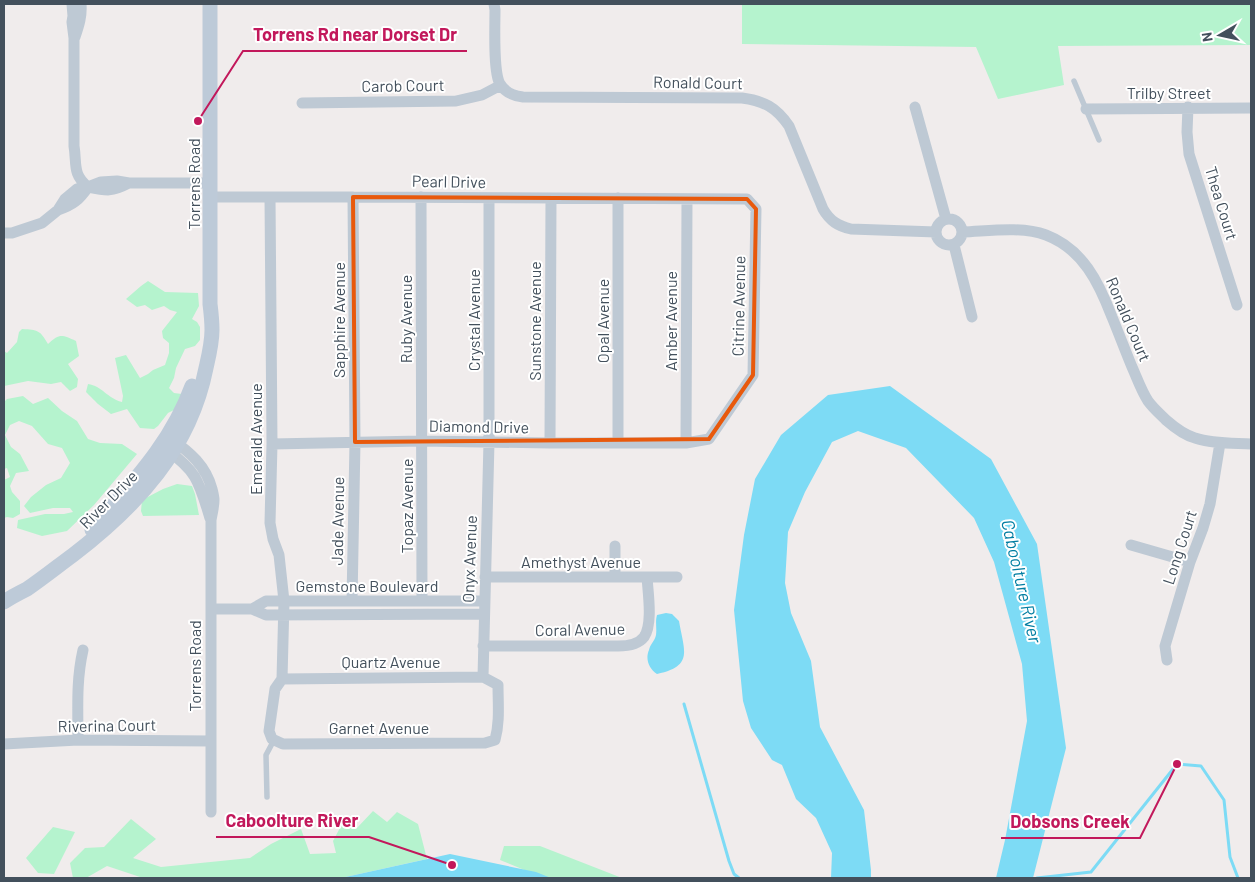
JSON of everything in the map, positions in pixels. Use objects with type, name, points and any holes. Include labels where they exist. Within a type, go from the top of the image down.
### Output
[{"type":"main road","name":"Torrens Road","points":[[170,445],[195,407],[210,349],[212,330],[210,304],[210,4]]},
{"type":"main road","name":"River Drive","points":[[4,602],[27,588],[62,562],[170,445]]},
{"type":"street","points":[[4,233],[12,233],[42,223],[58,210],[70,206],[82,196],[88,187],[88,178],[76,156],[74,146],[74,38],[72,4]]},
{"type":"street","points":[[74,38],[82,14],[81,4]]},
{"type":"street","points":[[494,4],[497,74],[501,85]]},
{"type":"street","name":"Carob Court","points":[[302,103],[456,101],[482,95],[501,85]]},
{"type":"street","name":"Ronald Court","points":[[501,85],[514,96],[523,97],[742,98],[755,100],[770,106],[781,114],[789,126],[823,209],[834,223],[851,229],[936,232]]},
{"type":"street","points":[[915,107],[946,219]]},
{"type":"street","name":"Thea Court","points":[[1188,107],[1187,132],[1189,154],[1237,306]]},
{"type":"street","name":"Trilby Street","points":[[1086,109],[1251,108]]},
{"type":"street","name":"Pearl Drive","points":[[88,187],[110,190],[118,189],[130,183],[270,197],[687,199]]},
{"type":"street","name":"Emerald Avenue","points":[[270,197],[272,444],[270,523],[279,555],[284,601],[282,615],[282,678]]},
{"type":"street","name":"Sapphire Avenue","points":[[353,197],[355,442]]},
{"type":"street","name":"Ruby Avenue","points":[[421,197],[422,441]]},
{"type":"street","name":"Crystal Avenue","points":[[489,198],[489,442]]},
{"type":"street","name":"Sunstone Avenue","points":[[550,443],[551,198]]},
{"type":"street","name":"Opal Avenue","points":[[618,198],[618,443]]},
{"type":"street","name":"Amber Avenue","points":[[686,443],[687,199]]},
{"type":"street","name":"Citrine Avenue","points":[[686,443],[709,439],[753,375],[756,209],[747,200],[687,199]]},
{"type":"street","points":[[946,219],[958,221],[962,226],[963,232],[959,241],[954,245],[943,244],[938,239],[936,232],[939,224],[946,219]]},
{"type":"street","name":"Ronald Court","points":[[963,232],[996,230],[1032,232],[1053,238],[1067,246],[1078,255],[1099,286],[1140,387],[1158,413],[1173,426],[1193,438],[1220,443],[1251,444]]},
{"type":"street","points":[[954,245],[972,317]]},
{"type":"street","name":"Diamond Drive","points":[[272,444],[422,441],[686,443]]},
{"type":"street","name":"Topaz Avenue","points":[[422,441],[422,601]]},
{"type":"street","name":"Jade Avenue","points":[[352,601],[355,442]]},
{"type":"street","name":"Onyx Avenue","points":[[483,677],[489,442]]},
{"type":"street","name":"Long Court","points":[[1167,660],[1165,646],[1190,562],[1210,504],[1220,443]]},
{"type":"street","name":"Torrens Road","points":[[170,445],[187,451],[196,459],[205,471],[214,500],[211,520],[211,812]]},
{"type":"street","points":[[1131,545],[1190,562]]},
{"type":"street","points":[[615,546],[615,577]]},
{"type":"street","name":"Amethyst Avenue","points":[[485,577],[677,577]]},
{"type":"street","name":"Coral Avenue","points":[[483,646],[631,646],[644,638],[647,629],[649,617],[647,578]]},
{"type":"street","name":"Gemstone Boulevard","points":[[211,609],[252,608],[266,601],[484,602]]},
{"type":"street","name":"Gemstone Boulevard","points":[[252,608],[266,615],[484,614]]},
{"type":"street","points":[[78,740],[78,685],[83,650]]},
{"type":"street","name":"Quartz Avenue","points":[[282,678],[483,677],[498,685]]},
{"type":"street","points":[[274,740],[269,731],[276,689],[282,678]]},
{"type":"street","name":"Garnet Avenue","points":[[274,740],[282,744],[485,743],[495,740],[497,733],[499,714],[498,685]]},
{"type":"street","name":"Riverina Court","points":[[4,744],[78,740],[211,741]]},
{"type":"lane","points":[[1074,80],[1099,140]]},
{"type":"lane","points":[[267,796],[266,755],[274,740]]},
{"type":"highlighted area","points":[[353,197],[747,199],[756,209],[753,375],[709,439],[355,442]]},
{"type":"green space","points":[[742,4],[1251,4],[1251,45],[1058,46],[1064,85],[998,99],[976,47],[742,44]]},
{"type":"green space","points":[[148,281],[165,292],[198,293],[199,306],[192,319],[200,327],[200,340],[195,346],[185,349],[169,388],[174,393],[182,394],[178,408],[168,413],[154,429],[140,428],[127,409],[111,414],[86,392],[88,384],[93,385],[112,398],[122,402],[123,396],[115,358],[126,355],[140,378],[165,365],[169,353],[169,343],[163,338],[162,331],[177,312],[164,306],[152,310],[145,305],[137,307],[126,299]]},
{"type":"green space","points":[[22,329],[38,332],[48,344],[61,336],[76,341],[79,356],[68,364],[78,379],[77,387],[70,391],[61,382],[51,384],[28,381],[4,386],[4,351],[7,353],[17,342],[19,332]]},
{"type":"green space","points":[[23,396],[33,404],[48,398],[77,421],[88,439],[100,443],[122,444],[137,454],[94,505],[67,531],[42,536],[17,528],[18,520],[45,514],[73,512],[70,508],[53,508],[30,513],[24,506],[31,497],[46,485],[61,478],[70,463],[62,448],[48,444],[32,426],[19,421],[10,425],[5,435],[11,447],[20,454],[29,471],[16,473],[10,486],[12,492],[20,501],[20,514],[13,518],[4,518],[4,480],[10,477],[7,468],[4,469],[4,402],[7,399]]},
{"type":"green space","points":[[177,484],[192,486],[199,515],[143,516],[141,511],[142,500]]},
{"type":"green space","points":[[373,811],[387,822],[397,812],[418,824],[427,859],[341,878],[143,878],[107,866],[86,878],[73,878],[70,863],[85,848],[104,847],[131,819],[156,839],[133,858],[161,867],[250,858],[271,844],[301,829],[310,854],[336,853],[333,841],[341,826],[356,829]]},
{"type":"green space","points":[[53,827],[75,832],[54,874],[38,873],[26,858]]},
{"type":"green space","points":[[504,846],[540,846],[622,878],[544,878],[500,860]]},
{"type":"water","name":"Caboolture River","points":[[890,386],[991,459],[1037,544],[1066,748],[1033,878],[996,878],[1027,721],[1022,664],[994,562],[974,518],[906,448],[858,431],[832,442],[805,492],[788,532],[785,583],[791,613],[811,661],[820,727],[864,810],[871,878],[831,878],[832,853],[816,818],[796,799],[782,765],[772,760],[751,728],[743,701],[734,610],[744,535],[755,479],[781,435],[828,395]]},
{"type":"water","points":[[672,614],[679,621],[684,656],[682,662],[677,667],[657,674],[649,664],[647,657],[656,635],[657,615]]},
{"type":"water","points":[[450,854],[536,872],[551,878],[341,878]]},
{"type":"waterway","points":[[684,704],[729,861],[734,874],[739,878]]},
{"type":"waterway","points":[[1037,878],[1091,872],[1177,764],[1201,766],[1224,800],[1230,857],[1238,878]]},
{"type":"place","name":"Torrens Rd near Dorset Dr","points":[[198,121]]},
{"type":"place","name":"Dobsons Creek","points":[[1177,764]]},
{"type":"place","name":"Caboolture River","points":[[452,865]]}]
